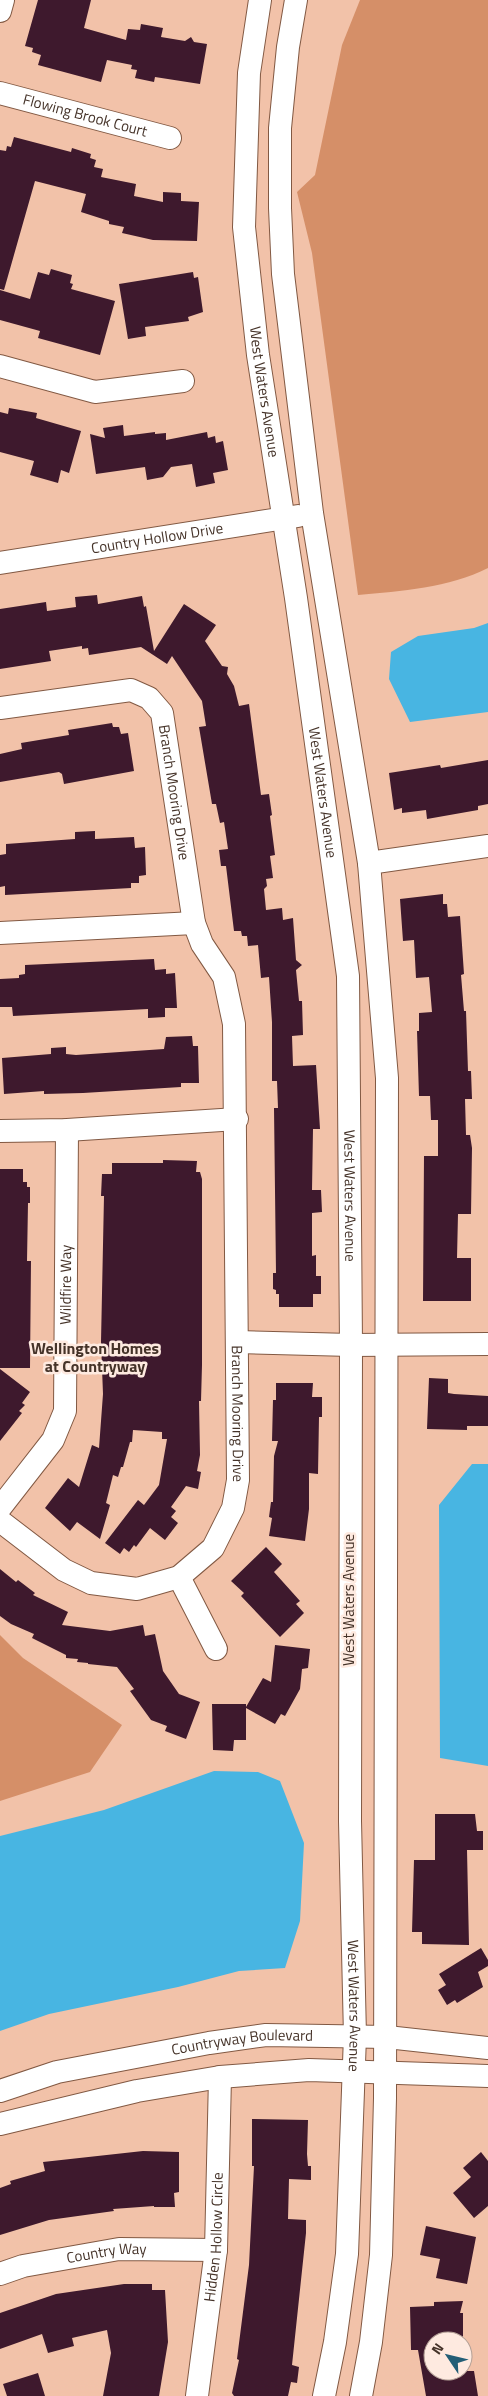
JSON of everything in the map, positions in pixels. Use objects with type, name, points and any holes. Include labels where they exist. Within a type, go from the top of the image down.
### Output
[{"type":"street","points":[[0,11],[3,0]]},
{"type":"street","name":"West Waters Avenue","points":[[260,0],[249,73],[244,227],[258,355],[334,867],[348,976],[351,1345],[350,1822],[355,2036],[348,2254],[335,2342],[324,2396]]},
{"type":"street","name":"West Waters Avenue","points":[[296,0],[288,47],[280,128],[280,208],[284,284],[312,513],[368,862],[387,1078],[385,1345],[386,2072],[381,2255],[371,2342],[361,2396]]},
{"type":"street","name":"Flowing Brook Court","points":[[0,94],[170,138]]},
{"type":"street","points":[[0,366],[95,392],[183,381]]},
{"type":"street","name":"Country Hollow Drive","points":[[0,563],[312,513]]},
{"type":"street","name":"Branch Mooring Drive","points":[[0,708],[131,690],[149,698],[162,713],[194,923],[202,944],[224,976],[234,1024],[238,1480],[233,1508],[213,1548],[179,1576],[137,1589],[91,1583],[64,1570],[0,1521]]},
{"type":"street","points":[[368,862],[488,847]]},
{"type":"street","points":[[0,933],[194,923]]},
{"type":"street","points":[[0,1131],[67,1130],[236,1119]]},
{"type":"street","name":"Wildfire Way","points":[[0,1508],[52,1440],[65,1411],[67,1130]]},
{"type":"street","points":[[237,1342],[351,1345],[488,1344]]},
{"type":"street","points":[[179,1576],[216,1649]]},
{"type":"street","name":"Countryway Boulevard","points":[[0,2091],[57,2072],[209,2043],[266,2035],[386,2037],[488,2048]]},
{"type":"street","name":"Countryway Boulevard","points":[[0,2124],[137,2091],[220,2077],[309,2070],[488,2076]]},
{"type":"street","name":"Hidden Hollow Circle","points":[[197,2396],[216,2250],[220,2077]]},
{"type":"street","name":"Country Way","points":[[0,2274],[23,2266],[119,2249],[216,2250]]},
{"type":"shaded area","points":[[360,0],[488,0],[488,568],[457,580],[424,588],[358,595],[312,253],[297,192],[315,175],[342,45]]},
{"type":"shaded area","points":[[0,1635],[23,1658],[122,1725],[90,1772],[0,1801]]},
{"type":"water","points":[[488,623],[488,712],[410,722],[389,679],[391,652],[418,636],[474,628]]},
{"type":"water","points":[[472,1464],[488,1464],[488,1766],[440,1758],[439,1505]]},
{"type":"water","points":[[214,1771],[258,1772],[280,1781],[304,1843],[300,1921],[285,1968],[239,1971],[178,1987],[49,2014],[0,2031],[0,1836],[104,1810]]},
{"type":"building","points":[[38,0],[91,0],[84,28],[126,40],[128,29],[140,30],[141,24],[163,28],[161,37],[185,41],[191,37],[194,42],[207,44],[200,84],[155,77],[154,82],[135,78],[137,70],[131,69],[132,65],[107,60],[101,82],[38,65],[41,55],[32,52],[33,48],[25,46]]},
{"type":"building","points":[[14,137],[71,152],[72,148],[91,154],[90,158],[96,160],[94,167],[103,169],[101,177],[136,184],[134,196],[163,202],[163,192],[181,193],[181,201],[199,202],[197,241],[153,240],[122,233],[124,227],[109,224],[109,221],[81,212],[86,194],[35,181],[4,290],[0,289],[0,150],[6,151],[7,146],[11,147]]},
{"type":"building","points":[[51,269],[72,275],[70,283],[73,284],[71,289],[115,301],[100,355],[38,338],[40,331],[0,320],[0,290],[30,299],[38,272],[49,275]]},
{"type":"building","points":[[193,272],[194,278],[198,277],[203,312],[188,317],[189,321],[145,327],[146,336],[128,339],[119,284]]},
{"type":"building","points":[[9,408],[37,413],[36,418],[81,431],[69,473],[61,470],[58,483],[30,475],[34,461],[0,452],[0,412],[8,414]]},
{"type":"building","points":[[123,425],[124,436],[155,432],[155,434],[166,433],[166,440],[207,432],[208,438],[215,436],[216,443],[223,441],[228,470],[213,473],[215,483],[196,487],[192,464],[171,467],[163,477],[147,480],[145,467],[96,474],[90,434],[105,438],[103,428]]},
{"type":"building","points":[[97,595],[98,604],[142,596],[144,607],[146,606],[154,651],[184,604],[216,625],[205,641],[222,666],[228,667],[227,674],[234,686],[239,706],[249,704],[261,795],[269,794],[272,815],[270,816],[275,855],[270,856],[273,878],[266,879],[267,886],[264,889],[266,910],[282,908],[283,920],[293,918],[296,960],[302,965],[296,970],[299,1001],[302,1001],[303,1035],[292,1036],[293,1066],[316,1065],[320,1129],[313,1129],[312,1190],[321,1190],[322,1212],[312,1213],[312,1256],[316,1255],[316,1276],[321,1276],[321,1294],[313,1294],[313,1307],[279,1307],[279,1294],[276,1294],[276,1290],[273,1289],[273,1273],[276,1273],[274,1108],[278,1108],[277,1081],[272,1081],[272,1022],[269,977],[261,978],[258,945],[248,946],[247,936],[242,936],[241,931],[234,931],[226,866],[221,866],[219,850],[228,849],[224,822],[220,823],[216,804],[212,804],[199,727],[206,726],[202,701],[172,656],[167,664],[141,647],[89,655],[88,648],[82,649],[82,646],[49,651],[51,661],[0,669],[0,609],[46,602],[47,611],[76,607],[75,597]]},
{"type":"building","points":[[112,723],[113,727],[119,727],[121,734],[128,733],[134,771],[64,784],[62,774],[59,772],[0,782],[0,754],[22,749],[21,743],[69,735],[68,730]]},
{"type":"building","points":[[488,760],[488,804],[478,806],[478,810],[427,819],[426,810],[402,813],[402,808],[394,810],[389,773],[440,765],[441,768]]},
{"type":"building","points":[[95,831],[95,839],[134,837],[135,848],[145,847],[146,875],[139,876],[139,883],[131,883],[131,888],[5,895],[5,886],[0,887],[0,855],[6,854],[6,844],[75,839],[75,832]]},
{"type":"building","points":[[443,894],[443,904],[447,904],[448,917],[460,916],[464,974],[461,975],[464,1011],[466,1011],[468,1071],[471,1071],[472,1099],[465,1099],[466,1135],[470,1135],[472,1148],[471,1214],[458,1214],[457,1258],[471,1258],[471,1301],[423,1301],[424,1156],[438,1156],[438,1120],[431,1120],[430,1096],[419,1096],[417,1031],[419,1031],[419,1013],[432,1012],[429,977],[416,978],[414,940],[403,941],[400,899]]},
{"type":"building","points":[[154,959],[155,970],[166,969],[166,974],[175,973],[177,1008],[165,1008],[165,1017],[148,1018],[148,1009],[13,1016],[12,1007],[0,1007],[0,979],[19,978],[19,975],[25,974],[25,965]]},
{"type":"building","points":[[192,1036],[193,1046],[198,1046],[199,1083],[181,1083],[181,1087],[83,1093],[44,1094],[44,1091],[4,1094],[2,1058],[51,1054],[51,1048],[66,1047],[66,1054],[76,1055],[164,1049],[166,1037]]},
{"type":"building","points":[[163,1160],[197,1161],[196,1172],[200,1172],[202,1179],[202,1365],[201,1401],[199,1401],[200,1455],[197,1471],[201,1472],[198,1489],[186,1486],[171,1507],[176,1511],[171,1517],[178,1523],[165,1540],[150,1528],[136,1547],[134,1545],[129,1552],[124,1548],[120,1554],[105,1543],[138,1500],[144,1505],[159,1485],[167,1439],[162,1439],[162,1432],[133,1430],[132,1442],[130,1442],[123,1467],[121,1467],[118,1477],[113,1475],[106,1503],[110,1505],[100,1539],[77,1522],[70,1531],[45,1508],[68,1478],[79,1487],[92,1445],[99,1448],[103,1394],[101,1342],[104,1196],[101,1196],[102,1174],[112,1174],[112,1163],[163,1163]]},
{"type":"building","points":[[0,1169],[23,1169],[23,1182],[27,1182],[27,1187],[30,1187],[27,1261],[31,1261],[30,1368],[0,1368]]},
{"type":"building","points":[[0,1369],[30,1392],[22,1403],[25,1405],[19,1411],[22,1413],[0,1441]]},
{"type":"building","points":[[429,1378],[448,1379],[448,1393],[488,1396],[488,1426],[467,1426],[467,1430],[427,1429]]},
{"type":"building","points":[[276,1383],[313,1383],[312,1397],[322,1397],[322,1417],[319,1417],[318,1474],[309,1473],[309,1509],[305,1541],[269,1536],[272,1518],[269,1517],[271,1502],[273,1502],[274,1456],[278,1441],[272,1441],[273,1400],[276,1400]]},
{"type":"building","points":[[266,1547],[282,1564],[274,1572],[300,1601],[296,1604],[304,1613],[280,1637],[241,1596],[244,1593],[231,1581]]},
{"type":"building","points":[[0,1569],[16,1582],[18,1580],[35,1593],[33,1595],[68,1612],[62,1625],[110,1631],[143,1625],[145,1636],[155,1634],[163,1671],[179,1694],[200,1702],[186,1739],[165,1731],[167,1726],[151,1720],[130,1691],[134,1689],[117,1667],[88,1664],[77,1662],[78,1659],[66,1658],[66,1655],[32,1638],[34,1634],[11,1624],[0,1616]]},
{"type":"building","points":[[275,1645],[310,1649],[308,1668],[302,1669],[300,1689],[285,1716],[281,1714],[275,1724],[246,1708],[246,1740],[234,1740],[233,1751],[213,1750],[212,1704],[246,1704],[246,1707],[263,1678],[271,1682]]},
{"type":"building","points":[[435,1814],[475,1814],[477,1831],[483,1831],[483,1850],[467,1850],[469,1945],[422,1944],[422,1932],[412,1932],[414,1860],[435,1860]]},
{"type":"building","points":[[481,1948],[488,1960],[488,1966],[478,1972],[483,1987],[457,2003],[455,2000],[447,2005],[438,1990],[446,1985],[439,1974]]},
{"type":"building","points":[[252,2119],[308,2120],[307,2154],[308,2166],[311,2166],[311,2180],[289,2179],[288,2219],[306,2220],[306,2233],[292,2365],[299,2367],[297,2383],[291,2382],[288,2396],[234,2396],[232,2393],[239,2360],[237,2359],[249,2265],[254,2166],[252,2166]]},
{"type":"building","points":[[143,2151],[179,2152],[179,2192],[174,2193],[175,2207],[154,2206],[113,2209],[114,2211],[49,2220],[0,2235],[0,2188],[11,2184],[10,2181],[45,2171],[43,2162]]},
{"type":"building","points":[[481,2152],[488,2161],[488,2206],[474,2218],[453,2193],[471,2177],[463,2168]]},
{"type":"building","points":[[426,2226],[476,2237],[467,2284],[436,2278],[440,2259],[420,2255]]},
{"type":"building","points":[[124,2284],[152,2284],[152,2290],[165,2290],[168,2342],[159,2396],[103,2396],[111,2353],[107,2330],[72,2338],[74,2346],[48,2353],[42,2334],[0,2349],[0,2313],[56,2294]]},
{"type":"building","points":[[463,2301],[460,2313],[463,2313],[463,2331],[423,2331],[423,2379],[418,2350],[411,2350],[410,2307],[434,2306],[434,2302]]},
{"type":"building","points":[[474,2371],[478,2396],[426,2396],[423,2381],[473,2381]]},
{"type":"building","points":[[38,2373],[45,2396],[7,2396],[3,2384]]},
{"type":"district","name":"Wellington Homes at Countryway","points":[[95,1357]]}]
